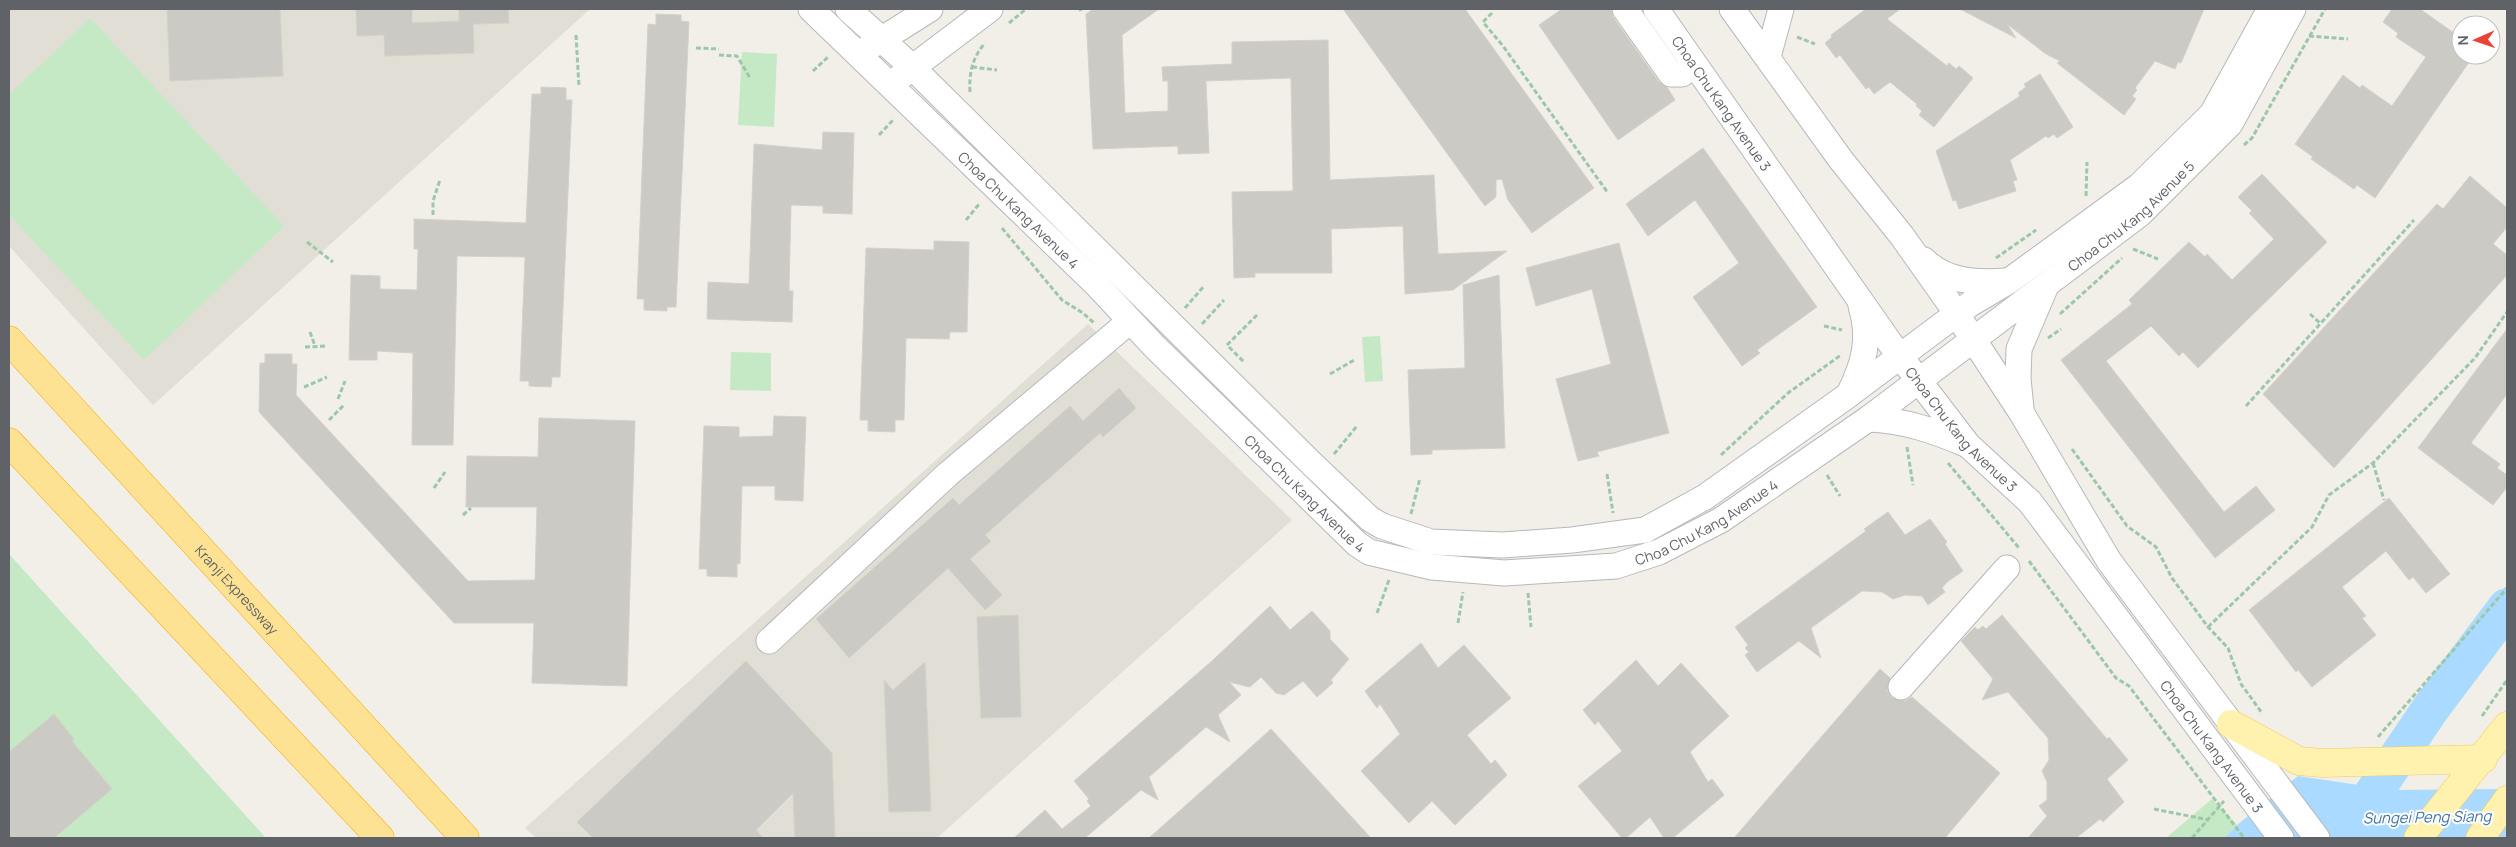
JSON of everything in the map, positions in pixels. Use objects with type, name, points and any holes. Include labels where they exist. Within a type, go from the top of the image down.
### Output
[{"type":"highway","name":"Kranji Expressway","points":[[9,340],[465,838]]},
{"type":"highway","points":[[9,442],[380,838]]},
{"type":"highway","points":[[433,804],[479,838]]},
{"type":"main road","points":[[2231,724],[2298,761],[2374,750],[2495,743]]},
{"type":"main road","points":[[2418,838],[2495,743]]},
{"type":"main road","points":[[2480,838],[2507,800]]},
{"type":"street","name":"Choa Chu Kang Avenue 4","points":[[811,9],[1096,284],[1130,320],[1357,544],[1369,552],[1432,567],[1504,573],[1616,566],[1659,552],[1721,520],[1868,419],[1920,380]]},
{"type":"street","name":"Choa Chu Kang Avenue 4","points":[[848,9],[912,67],[1311,463],[1370,518],[1382,526],[1431,542],[1503,545],[1572,540],[1645,530],[1705,497],[1902,356]]},
{"type":"street","points":[[857,54],[930,9]]},
{"type":"street","points":[[1625,9],[1671,74],[1682,74],[1694,65]]},
{"type":"street","name":"Choa Chu Kang Avenue 3","points":[[1656,9],[1860,302],[1968,445],[2030,502],[2282,838]]},
{"type":"street","name":"Choa Chu Kang Avenue 3","points":[[1732,9],[1841,160],[1902,236],[1957,314],[2021,412],[2109,561],[2317,838]]},
{"type":"street","points":[[1768,57],[1781,9]]},
{"type":"street","name":"Choa Chu Kang Avenue 5","points":[[1920,380],[2046,286],[2106,217],[2212,114],[2270,9]]},
{"type":"street","name":"Choa Chu Kang Avenue 5","points":[[1902,356],[1957,314],[2106,217],[2140,214],[2230,124],[2293,9]]},
{"type":"street","points":[[890,84],[912,67],[997,18]]},
{"type":"street","points":[[1902,236],[1933,268],[1954,277],[1977,283],[2009,281]]},
{"type":"street","points":[[2021,412],[2018,379],[2019,349],[2046,286]]},
{"type":"street","points":[[1847,396],[1862,368],[1867,326],[1860,302]]},
{"type":"street","points":[[769,641],[948,474],[1130,320]]},
{"type":"street","points":[[1868,419],[1894,420],[1933,430],[1968,445]]},
{"type":"street","points":[[1901,687],[2019,559]]},
{"type":"path","points":[[997,18],[1026,9]]},
{"type":"path","points":[[1492,13],[1483,22],[1503,46],[1608,193]]},
{"type":"path","points":[[1790,34],[1815,44]]},
{"type":"path","points":[[576,35],[580,87]]},
{"type":"path","points":[[2310,36],[2348,39]]},
{"type":"path","points":[[971,100],[969,72],[977,53],[989,39]]},
{"type":"path","points":[[696,48],[719,49]]},
{"type":"path","points":[[718,55],[737,56],[750,78]]},
{"type":"path","points":[[813,71],[826,58]]},
{"type":"path","points":[[972,67],[997,70]]},
{"type":"path","points":[[879,135],[895,118]]},
{"type":"path","points":[[2087,162],[2106,217]]},
{"type":"path","points":[[433,215],[433,201],[440,180]]},
{"type":"path","points":[[976,199],[984,206]]},
{"type":"path","points":[[2079,201],[2106,217],[2158,259]]},
{"type":"path","points":[[966,220],[980,203]]},
{"type":"path","points":[[2246,406],[2414,220]]},
{"type":"path","points":[[996,221],[1062,300],[1083,313],[1110,338]]},
{"type":"path","points":[[1989,260],[1997,258],[2044,225]]},
{"type":"path","points":[[307,242],[333,262]]},
{"type":"path","points":[[1186,308],[1204,286]]},
{"type":"path","points":[[1205,320],[1224,300]]},
{"type":"path","points":[[2208,627],[2312,527],[2329,495],[2373,463],[2475,358],[2507,312]]},
{"type":"path","points":[[2310,314],[2320,324]]},
{"type":"path","points":[[1227,345],[1257,315]]},
{"type":"path","points":[[1195,320],[1208,330]]},
{"type":"path","points":[[1824,326],[1840,330]]},
{"type":"path","points":[[310,332],[316,346]]},
{"type":"path","points":[[1221,340],[1249,367]]},
{"type":"path","points":[[305,347],[326,346]]},
{"type":"path","points":[[1717,458],[1788,393],[1843,353],[1845,349]]},
{"type":"path","points":[[1330,374],[1356,359]]},
{"type":"path","points":[[304,387],[327,377]]},
{"type":"path","points":[[338,399],[345,381]]},
{"type":"path","points":[[330,420],[344,405]]},
{"type":"path","points":[[1330,459],[1357,426]]},
{"type":"path","points":[[1913,485],[1906,441],[1914,444]]},
{"type":"path","points":[[2066,441],[2127,526],[2156,547],[2172,578],[2208,627],[2228,648],[2241,684],[2264,716]]},
{"type":"path","points":[[1945,460],[2019,559],[2116,678],[2128,686],[2244,838]]},
{"type":"path","points":[[2373,463],[2384,500]]},
{"type":"path","points":[[1823,470],[1840,496]]},
{"type":"path","points":[[434,488],[445,472]]},
{"type":"path","points":[[1607,474],[1614,519]]},
{"type":"path","points":[[1414,499],[1420,478]]},
{"type":"path","points":[[463,515],[471,508]]},
{"type":"path","points":[[1403,511],[1419,517]]},
{"type":"path","points":[[1377,614],[1394,558]]},
{"type":"path","points":[[1458,624],[1467,570]]},
{"type":"path","points":[[2374,750],[2507,588]]},
{"type":"path","points":[[1528,592],[1531,627]]},
{"type":"path","points":[[2476,724],[2507,680]]},
{"type":"path","points":[[2192,838],[2209,820],[2218,806],[2248,793]]},
{"type":"path","points":[[2154,809],[2209,820]]},
{"type":"shaded area","points":[[9,9],[590,9],[153,405],[9,246]]},
{"type":"shaded area","points":[[1088,324],[1292,520],[937,838],[536,838],[525,828]]},
{"type":"green space","points":[[90,18],[284,226],[144,360],[9,215],[9,95]]},
{"type":"green space","points":[[742,52],[777,54],[774,127],[738,125]]},
{"type":"green space","points":[[1380,336],[1383,381],[1365,382],[1362,337]]},
{"type":"green space","points":[[731,352],[771,353],[771,391],[730,390]]},
{"type":"green space","points":[[9,554],[266,838],[9,838]]},
{"type":"green space","points":[[2212,799],[2237,825],[2224,838],[2166,838]]},
{"type":"water","name":"Sungei Peng Siang","points":[[2298,776],[2392,790],[2507,789],[2507,838],[2224,838],[2237,825]]},
{"type":"building","points":[[167,9],[280,9],[283,76],[170,81]]},
{"type":"building","points":[[356,9],[412,9],[412,23],[459,21],[459,9],[508,9],[509,23],[473,24],[474,53],[385,56],[384,35],[357,36]]},
{"type":"building","points":[[1093,9],[1159,9],[1122,35],[1125,113],[1168,111],[1168,81],[1163,81],[1162,67],[1232,64],[1232,42],[1328,40],[1330,180],[1434,175],[1438,254],[1507,251],[1453,290],[1405,294],[1403,226],[1331,229],[1332,273],[1255,273],[1255,277],[1234,278],[1232,192],[1293,191],[1291,78],[1206,81],[1209,153],[1178,154],[1178,146],[1093,149],[1086,14]]},
{"type":"building","points":[[1343,9],[1465,9],[1594,188],[1532,233],[1508,200],[1502,179],[1496,180],[1496,197],[1485,206]]},
{"type":"building","points":[[1562,9],[1611,9],[1613,17],[1659,82],[1667,87],[1675,100],[1618,140],[1539,25]]},
{"type":"building","points":[[1866,9],[1900,9],[1887,19],[1947,66],[1949,63],[1956,69],[1959,66],[1973,78],[1934,127],[1919,115],[1922,111],[1916,106],[1917,104],[1890,82],[1874,94],[1869,87],[1866,89],[1840,55],[1836,58],[1825,43],[1832,37],[1831,35]]},
{"type":"building","points":[[1960,9],[2204,9],[2181,63],[2178,62],[2175,69],[2155,61],[2135,88],[2137,90],[2132,96],[2136,99],[2124,115],[2057,63],[2060,61],[2046,54],[2007,24],[2016,38]]},
{"type":"building","points":[[2392,9],[2420,9],[2451,31],[2451,65],[2467,65],[2375,198],[2357,185],[2354,189],[2311,159],[2313,157],[2295,144],[2343,75],[2360,88],[2362,85],[2392,106],[2426,57],[2396,37],[2398,33],[2383,22]]},
{"type":"building","points":[[656,14],[681,15],[681,21],[689,22],[676,307],[667,307],[667,311],[644,310],[644,299],[637,299],[648,24],[656,25]]},
{"type":"building","points":[[2040,74],[2073,127],[2057,138],[2054,134],[2048,138],[2046,136],[2010,160],[2017,180],[2013,181],[2016,191],[1959,209],[1956,200],[1953,201],[1936,151],[2020,96],[2018,93],[2026,87],[2024,84]]},
{"type":"building","points":[[541,87],[566,88],[566,100],[572,100],[560,377],[552,377],[551,387],[529,386],[529,381],[520,381],[525,257],[457,256],[453,445],[412,445],[413,353],[377,351],[377,360],[349,360],[351,275],[380,276],[380,289],[417,290],[418,249],[414,249],[414,219],[526,223],[532,94],[541,94]]},
{"type":"building","points":[[823,132],[854,133],[852,214],[823,213],[823,206],[791,205],[789,291],[793,291],[792,322],[707,319],[708,282],[749,284],[754,144],[822,150]]},
{"type":"building","points":[[1703,148],[1817,307],[1757,350],[1760,353],[1742,366],[1693,297],[1739,263],[1695,200],[1648,236],[1626,204]]},
{"type":"building","points":[[2262,174],[2327,242],[2198,368],[2183,352],[2179,356],[2151,326],[2106,361],[2224,512],[2256,486],[2275,510],[2215,558],[2061,360],[2132,304],[2129,300],[2189,242],[2205,257],[2207,254],[2232,280],[2274,239],[2249,213],[2252,211],[2238,197]]},
{"type":"building","points":[[2470,176],[2507,208],[2507,227],[2493,244],[2507,255],[2507,275],[2334,468],[2263,394],[2437,204],[2443,209]]},
{"type":"building","points":[[934,241],[969,242],[967,332],[950,332],[949,339],[906,338],[904,420],[895,420],[895,432],[868,431],[868,420],[860,420],[866,248],[934,250]]},
{"type":"building","points":[[1619,243],[1669,433],[1597,452],[1599,456],[1578,461],[1556,379],[1611,364],[1592,289],[1536,306],[1526,268]]},
{"type":"building","points":[[1499,275],[1505,448],[1432,450],[1432,454],[1411,455],[1408,370],[1465,368],[1463,285]]},
{"type":"building","points":[[2507,329],[2507,394],[2471,443],[2500,464],[2497,468],[2507,475],[2507,487],[2493,505],[2418,448]]},
{"type":"building","points":[[265,354],[292,354],[292,364],[297,364],[296,395],[468,581],[535,580],[537,507],[466,507],[467,456],[538,457],[539,418],[635,421],[627,686],[532,683],[534,623],[454,623],[259,412],[260,363],[265,363]]},
{"type":"building","points":[[1119,388],[1136,408],[1103,437],[1100,433],[985,535],[991,541],[970,559],[1002,595],[985,610],[948,568],[849,658],[816,619],[953,498],[959,505],[1070,406],[1083,421]]},
{"type":"building","points":[[774,416],[806,417],[803,501],[775,500],[775,486],[742,486],[740,564],[737,564],[737,577],[707,576],[707,569],[699,569],[704,426],[739,427],[739,437],[773,436]]},
{"type":"building","points":[[2389,498],[2450,574],[2426,593],[2413,577],[2409,580],[2386,551],[2342,587],[2366,616],[2362,618],[2376,635],[2312,687],[2298,670],[2296,672],[2249,610]]},
{"type":"building","points":[[1888,512],[1905,535],[1930,519],[1947,542],[1945,544],[1963,571],[1947,582],[1942,588],[1945,592],[1928,605],[1922,596],[1905,595],[1893,599],[1882,592],[1862,591],[1811,628],[1821,658],[1799,641],[1757,672],[1745,655],[1749,652],[1745,648],[1748,645],[1735,627],[1866,531],[1864,529]]},
{"type":"building","points":[[1270,606],[1290,630],[1312,611],[1330,631],[1330,639],[1349,659],[1331,680],[1333,683],[1317,697],[1303,681],[1284,695],[1276,693],[1261,677],[1250,687],[1229,682],[1241,695],[1218,715],[1230,742],[1206,727],[1149,777],[1158,800],[1141,790],[1085,838],[1014,838],[1045,810],[1062,829],[1091,806],[1087,801],[1089,799],[1074,781],[1213,660]]},
{"type":"building","points":[[1018,615],[1021,717],[981,718],[977,617]]},
{"type":"building","points":[[2002,615],[2107,739],[2109,737],[2128,760],[2107,779],[2124,802],[2103,822],[2100,819],[2076,838],[2028,838],[2047,816],[2039,806],[2047,800],[2047,782],[2042,771],[2049,760],[2048,738],[2008,692],[1982,700],[1993,679],[1961,641],[1975,627],[1978,630],[1983,626],[1986,629]]},
{"type":"building","points":[[1421,643],[1438,668],[1464,645],[1511,698],[1467,735],[1491,764],[1495,760],[1507,775],[1455,825],[1432,801],[1409,823],[1361,771],[1400,734],[1380,704],[1377,708],[1365,691]]},
{"type":"building","points":[[1636,660],[1658,686],[1681,663],[1729,716],[1690,752],[1708,782],[1712,779],[1724,795],[1673,838],[1664,838],[1650,817],[1626,838],[1622,838],[1578,786],[1622,751],[1598,721],[1595,725],[1583,710]]},
{"type":"building","points":[[746,661],[832,753],[835,838],[795,838],[793,793],[756,830],[763,838],[593,838],[577,822]]},
{"type":"building","points":[[925,662],[931,811],[889,812],[884,680],[893,690]]},
{"type":"building","points":[[1880,669],[1890,678],[1887,691],[1892,698],[1905,701],[1912,697],[2000,773],[1945,838],[1734,838]]},
{"type":"building","points":[[54,714],[74,739],[72,741],[112,789],[54,838],[9,838],[9,752]]},
{"type":"building","points":[[1271,729],[1371,838],[1149,838],[1230,766]]},
{"type":"waterway","name":"Sungei Peng Siang","points":[[2358,816],[2431,708],[2507,607]]}]
